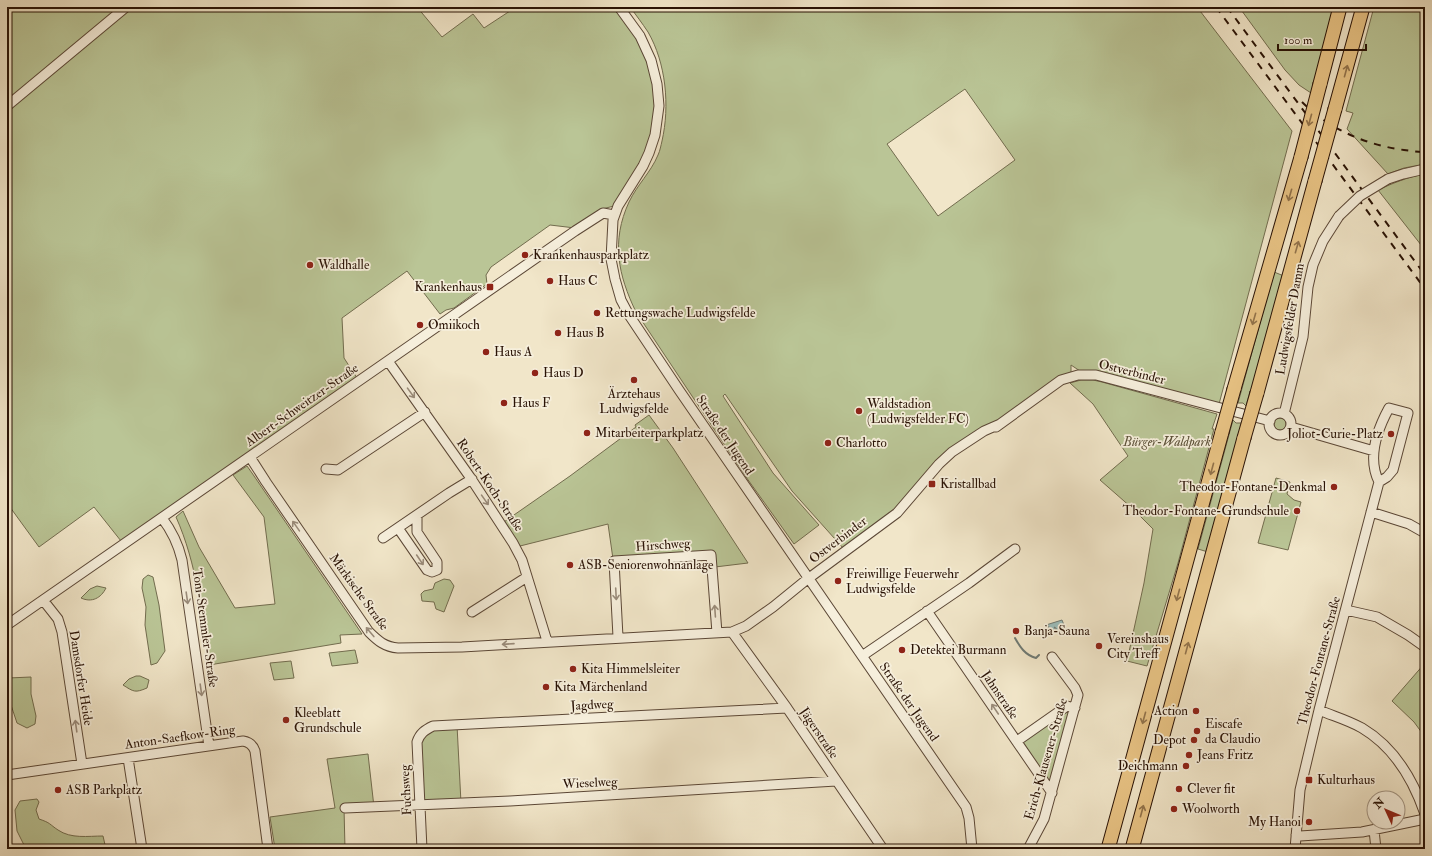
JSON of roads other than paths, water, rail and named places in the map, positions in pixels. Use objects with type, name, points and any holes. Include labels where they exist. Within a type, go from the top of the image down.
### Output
[{"type":"highway","points":[[1108,849],[1222,432],[1301,157],[1340,7]]},
{"type":"highway","points":[[1132,849],[1363,7]]},
{"type":"street","points":[[7,106],[126,7]]},
{"type":"street","name":"Straße der Jugend","points":[[619,7],[640,36],[651,60],[657,84],[659,106],[655,135],[650,153],[614,215],[611,259],[618,293],[626,309],[679,390],[966,807],[970,818],[972,849]]},
{"type":"street","name":"Ludwigsfelder Damm","points":[[1284,414],[1303,337],[1308,287],[1313,265],[1323,241],[1339,216],[1360,196],[1388,179],[1425,169]]},
{"type":"street","name":"Albert-Schweitzer-Straße","points":[[7,625],[603,213],[614,215]]},
{"type":"street","name":"Robert-Koch-Straße","points":[[388,361],[472,479],[514,543],[522,560],[547,642]]},
{"type":"street","name":"Ostverbinder","points":[[809,578],[897,512],[917,490],[925,486],[960,453],[1061,380],[1078,374],[1103,377],[1270,421]]},
{"type":"street","points":[[1389,408],[1408,413],[1393,470],[1387,477],[1379,482],[1373,468],[1374,451],[1382,421],[1389,408]]},
{"type":"street","points":[[326,469],[338,470],[425,412]]},
{"type":"street","points":[[1275,414],[1284,414],[1289,418],[1291,427],[1285,433],[1277,434],[1270,428],[1270,421],[1275,414]]},
{"type":"street","points":[[1291,427],[1374,451]]},
{"type":"street","name":"Märkische Straße","points":[[250,457],[369,632],[379,642],[390,648],[398,648],[547,642]]},
{"type":"street","points":[[383,538],[472,479]]},
{"type":"street","name":"Theodor-Fontane-Straße","points":[[1295,849],[1300,790],[1319,710],[1379,482]]},
{"type":"street","points":[[1371,512],[1409,524],[1425,533]]},
{"type":"street","points":[[398,528],[427,570],[432,572],[437,570],[437,562],[417,532],[416,515]]},
{"type":"street","name":"Toni-Stemmler-Straße","points":[[162,518],[172,531],[182,560],[209,746]]},
{"type":"street","points":[[862,656],[1015,549]]},
{"type":"street","name":"Hirschweg","points":[[618,638],[614,561],[711,555],[717,633]]},
{"type":"street","points":[[472,612],[527,577]]},
{"type":"street","points":[[547,642],[732,632],[746,626],[809,578]]},
{"type":"street","name":"Damsdorfer Heide","points":[[43,600],[58,619],[64,646],[82,764]]},
{"type":"street","points":[[1346,610],[1377,617],[1425,647]]},
{"type":"street","name":"Jahnstraße","points":[[927,611],[1052,793]]},
{"type":"street","name":"Jägerstraße","points":[[732,632],[787,708],[883,849]]},
{"type":"street","name":"Erich-Klausener-Straße","points":[[1028,849],[1044,819],[1078,695],[1052,657]]},
{"type":"street","points":[[1017,741],[1067,706],[1075,708]]},
{"type":"street","name":"Jagdweg","points":[[423,731],[433,726],[443,725],[787,708]]},
{"type":"street","points":[[1319,710],[1362,728],[1380,742],[1398,761],[1408,776],[1418,793],[1425,814]]},
{"type":"street","name":"Fuchsweg","points":[[422,849],[417,751],[418,738],[423,731]]},
{"type":"street","name":"Anton-Saefkow-Ring","points":[[7,775],[245,741],[253,747],[268,849]]},
{"type":"street","points":[[128,758],[142,849]]},
{"type":"street","name":"Wieselweg","points":[[346,808],[605,796],[836,781]]},
{"type":"street","points":[[1406,823],[1425,819]]},
{"type":"street","points":[[1296,835],[1329,835],[1374,830],[1376,849]]},
{"type":"water","points":[[1062,620],[1064,625],[1061,631],[1057,632],[1056,628],[1054,627],[1056,632],[1052,635],[1048,634],[1047,630],[1049,626],[1046,625]]},
{"type":"waterway","points":[[1015,638],[1026,653],[1036,658],[1039,655]]},
{"type":"railway","points":[[1216,7],[1425,289]]},
{"type":"railway","points":[[1227,7],[1425,275]]},
{"type":"railway","points":[[1302,102],[1313,112],[1336,128],[1362,140],[1390,148],[1425,152]]},
{"type":"place","name":"Krankenhausparkplatz","points":[[525,255]]},
{"type":"place","name":"Waldhalle","points":[[310,265]]},
{"type":"place","name":"Haus C","points":[[550,281]]},
{"type":"place","name":"Krankenhaus","points":[[490,287]]},
{"type":"place","name":"Rettungswache Ludwigsfelde","points":[[597,313]]},
{"type":"place","name":"Omiikoch","points":[[420,325]]},
{"type":"place","name":"Haus B","points":[[558,333]]},
{"type":"place","name":"Haus A","points":[[486,352]]},
{"type":"place","name":"Haus D","points":[[535,373]]},
{"type":"place","name":"Ärztehaus Ludwigsfelde","points":[[634,380]]},
{"type":"place","name":"Haus F","points":[[504,403]]},
{"type":"place","name":"Waldstadion (Ludwigsfelder FC)","points":[[859,411]]},
{"type":"place","name":"Mitarbeiterparkplatz","points":[[587,433]]},
{"type":"place","name":"Joliot-Curie-Platz","points":[[1391,434]]},
{"type":"place","name":"Charlotto","points":[[828,443]]},
{"type":"place","name":"Kristallbad","points":[[932,484]]},
{"type":"place","name":"Theodor-Fontane-Denkmal","points":[[1334,487]]},
{"type":"place","name":"Theodor-Fontane-Grundschule","points":[[1297,511]]},
{"type":"place","name":"ASB-Seniorenwohnanlage","points":[[570,565]]},
{"type":"place","name":"Freiwillige Feuerwehr Ludwigsfelde","points":[[838,581]]},
{"type":"place","name":"Banja-Sauna","points":[[1016,631]]},
{"type":"place","name":"Vereinshaus City Treff","points":[[1099,646]]},
{"type":"place","name":"Detektei Burmann","points":[[902,650]]},
{"type":"place","name":"Kita Himmelsleiter","points":[[573,669]]},
{"type":"place","name":"Kita Märchenland","points":[[546,687]]},
{"type":"place","name":"Action","points":[[1196,711]]},
{"type":"place","name":"Kleeblatt Grundschule","points":[[286,720]]},
{"type":"place","name":"Eiscafe da Claudio","points":[[1197,731]]},
{"type":"place","name":"Depot","points":[[1194,740]]},
{"type":"place","name":"Jeans Fritz","points":[[1189,755]]},
{"type":"place","name":"Deichmann","points":[[1186,766]]},
{"type":"place","name":"Kulturhaus","points":[[1309,780]]},
{"type":"place","name":"Clever fit","points":[[1179,789]]},
{"type":"place","name":"ASB Parkplatz","points":[[58,790]]},
{"type":"place","name":"Woolworth","points":[[1174,809]]},
{"type":"place","name":"My Hanoi","points":[[1309,822]]},
{"type":"park label","name":"Bürger-Waldpark","points":[[1167,442]]}]
